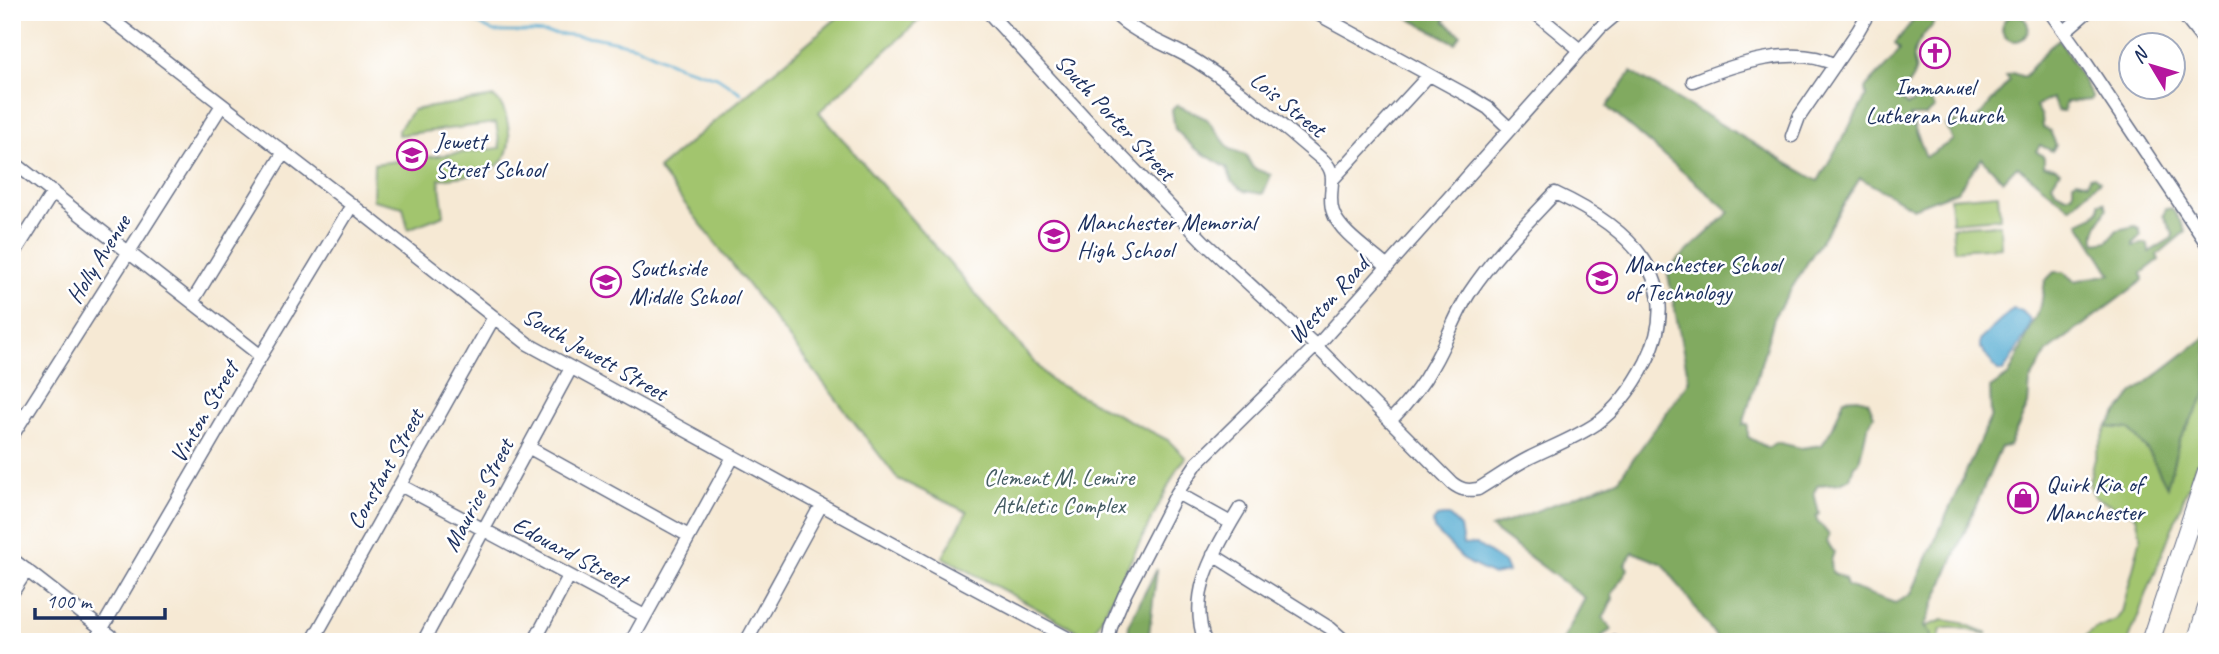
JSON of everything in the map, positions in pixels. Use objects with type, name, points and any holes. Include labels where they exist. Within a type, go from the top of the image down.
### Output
[{"type":"highway","points":[[2141,642],[2207,472]]},
{"type":"highway","points":[[2150,642],[2189,521]]},
{"type":"highway","points":[[2196,642],[2207,608]]},
{"type":"street","name":"South Jewett Street","points":[[102,12],[528,344],[1075,642]]},
{"type":"street","name":"South Porter Street","points":[[988,12],[1204,242],[1316,346],[1390,421],[1452,483],[1469,491],[1478,489],[1503,472],[1557,446],[1596,423],[1608,414],[1630,387],[1642,370],[1655,339],[1661,314],[1655,280],[1641,256],[1603,219],[1555,193],[1483,273],[1459,311],[1434,364],[1410,400],[1390,421]]},
{"type":"street","name":"Lois Street","points":[[1113,12],[1130,26],[1194,60],[1243,93],[1324,160],[1334,178]]},
{"type":"street","points":[[1314,12],[1480,103],[1510,129]]},
{"type":"street","points":[[1534,12],[1580,50]]},
{"type":"street","name":"Weston Road","points":[[1108,642],[1124,596],[1190,472],[1316,346],[1580,50],[1619,12]]},
{"type":"street","points":[[1792,136],[1796,123],[1869,12]]},
{"type":"street","points":[[2050,12],[2207,244]]},
{"type":"street","points":[[2064,31],[2087,12]]},
{"type":"street","points":[[2181,12],[2207,46]]},
{"type":"street","points":[[1693,81],[1724,70],[1776,58],[1812,56],[1835,65]]},
{"type":"street","points":[[1386,266],[1337,221],[1331,204],[1334,178],[1429,75]]},
{"type":"street","name":"Holly Avenue","points":[[12,436],[222,105]]},
{"type":"street","points":[[192,302],[284,152]]},
{"type":"street","points":[[12,161],[261,356]]},
{"type":"street","points":[[12,257],[53,192]]},
{"type":"street","name":"Vinton Street","points":[[94,642],[352,205]]},
{"type":"street","name":"Constant Street","points":[[312,642],[494,317]]},
{"type":"street","name":"Maurice Street","points":[[423,642],[571,368]]},
{"type":"street","points":[[528,447],[689,536]]},
{"type":"street","points":[[631,642],[733,457]]},
{"type":"street","name":"Edouard Street","points":[[400,485],[645,616]]},
{"type":"street","points":[[1177,493],[1231,523]]},
{"type":"street","points":[[746,642],[821,505]]},
{"type":"street","points":[[1205,642],[1199,621],[1198,599],[1202,581],[1213,555],[1240,508]]},
{"type":"street","points":[[1213,555],[1330,628],[1346,642]]},
{"type":"street","points":[[12,559],[119,642]]},
{"type":"street","points":[[12,593],[27,570]]},
{"type":"street","points":[[534,642],[569,576]]},
{"type":"street","points":[[1043,642],[1049,629]]},
{"type":"green space","name":"Clement M. Lemire Athletic Complex","points":[[844,12],[928,12],[819,112],[1051,381],[1168,440],[1186,458],[1178,467],[1093,635],[1088,636],[1076,630],[943,557],[967,512],[898,479],[658,169]]},
{"type":"green space","points":[[1397,12],[1448,12],[1444,21],[1461,35],[1455,43]]},
{"type":"green space","points":[[1915,12],[1936,12],[1932,27],[1923,35],[1914,52],[1914,76],[1898,95],[1907,105],[1927,96],[1935,108],[1925,116],[1910,116],[1926,157],[1953,140],[1946,125],[1951,120],[1969,128],[2010,80],[2006,76],[2013,73],[2024,77],[2059,39],[2092,96],[2091,100],[2066,102],[2064,111],[2058,111],[2052,98],[2036,106],[2042,116],[2043,127],[2050,131],[2056,145],[2052,151],[2040,145],[2036,151],[2044,157],[2044,166],[2060,171],[2052,184],[2056,191],[2066,196],[2073,193],[2073,182],[2077,180],[2088,183],[2089,177],[2094,176],[2100,181],[2070,208],[2017,166],[2003,181],[1982,158],[1957,191],[1913,208],[1860,178],[1775,315],[1743,425],[1748,425],[1748,437],[1768,448],[1776,442],[1801,448],[1822,445],[1833,427],[1844,399],[1858,398],[1868,401],[1874,416],[1867,428],[1859,462],[1854,465],[1850,478],[1840,483],[1818,485],[1814,492],[1819,514],[1816,516],[1817,520],[1829,535],[1827,542],[1834,552],[1832,572],[1845,579],[1847,586],[1895,603],[1911,594],[1991,416],[1990,388],[2009,375],[2041,305],[2045,281],[2054,272],[2064,272],[2074,281],[2111,274],[2079,223],[2094,216],[2099,210],[2099,203],[2104,202],[2107,208],[2096,230],[2096,243],[2108,241],[2117,230],[2135,226],[2139,228],[2141,235],[2133,246],[2145,243],[2149,252],[2172,238],[2173,234],[2163,215],[2166,209],[2172,208],[2186,231],[2157,255],[2159,260],[2142,273],[2143,280],[2047,352],[2030,381],[2028,405],[2009,446],[2001,447],[1924,627],[1931,634],[1931,642],[1720,642],[1663,564],[1633,552],[1625,564],[1628,569],[1612,594],[1613,599],[1603,618],[1611,630],[1602,636],[1604,642],[1562,642],[1585,598],[1491,528],[1618,480],[1689,381],[1667,270],[1730,212],[1607,107],[1631,72],[1818,181],[1866,97],[1865,89],[1900,49],[1895,43],[1912,22]]},
{"type":"green space","points":[[2015,15],[2024,19],[2028,28],[2024,37],[2015,41],[2006,37],[2002,28],[2006,19]]},
{"type":"green space","points":[[494,97],[503,108],[509,131],[509,146],[505,158],[498,166],[488,171],[439,179],[444,215],[408,229],[403,207],[373,200],[374,164],[500,148],[496,123],[398,135],[398,130],[413,110]]},
{"type":"green space","points":[[1177,105],[1207,119],[1230,149],[1246,155],[1253,168],[1271,175],[1263,194],[1244,191],[1232,182],[1227,168],[1194,148],[1175,129],[1172,110]]},
{"type":"green space","points":[[1998,194],[2000,218],[1952,222],[1950,198]]},
{"type":"green space","points":[[2000,224],[2001,247],[1954,250],[1952,227]]},
{"type":"green space","points":[[2207,336],[2207,392],[2179,441],[2167,487],[2148,451],[2129,429],[2107,427],[2132,394]]},
{"type":"green space","points":[[2207,392],[2207,438],[2128,642],[2079,642],[2096,628],[2116,620],[2122,612],[2141,537],[2136,516],[2094,497],[2089,482],[2107,427],[2129,428],[2148,451],[2167,486],[2179,441]]},
{"type":"green space","points":[[1157,569],[1148,642],[1128,642],[1129,623]]},
{"type":"green space","points":[[1943,620],[1962,623],[1988,634],[1948,628],[1941,629],[1938,642],[1931,642],[1931,634],[1924,627]]},
{"type":"water","points":[[2013,309],[2022,311],[2031,320],[2029,329],[2003,372],[1998,371],[1980,347],[1980,340]]},
{"type":"water","points":[[1449,516],[1460,527],[1463,545],[1476,544],[1504,563],[1508,572],[1493,575],[1465,561],[1434,529],[1433,522],[1437,517]]},
{"type":"waterway","points":[[456,12],[494,32],[594,37],[636,46],[679,66],[717,77],[741,93]]},
{"type":"place","name":"Immanuel Lutheran Church","points":[[1935,53]]},
{"type":"place","name":"Jewett Street School","points":[[412,155]]},
{"type":"place","name":"Manchester Memorial High School","points":[[1054,236]]},
{"type":"place","name":"Manchester School of Technology","points":[[1602,278]]},
{"type":"place","name":"Southside Middle School","points":[[606,282]]},
{"type":"place","name":"Quirk Kia of Manchester","points":[[2023,498]]}]
